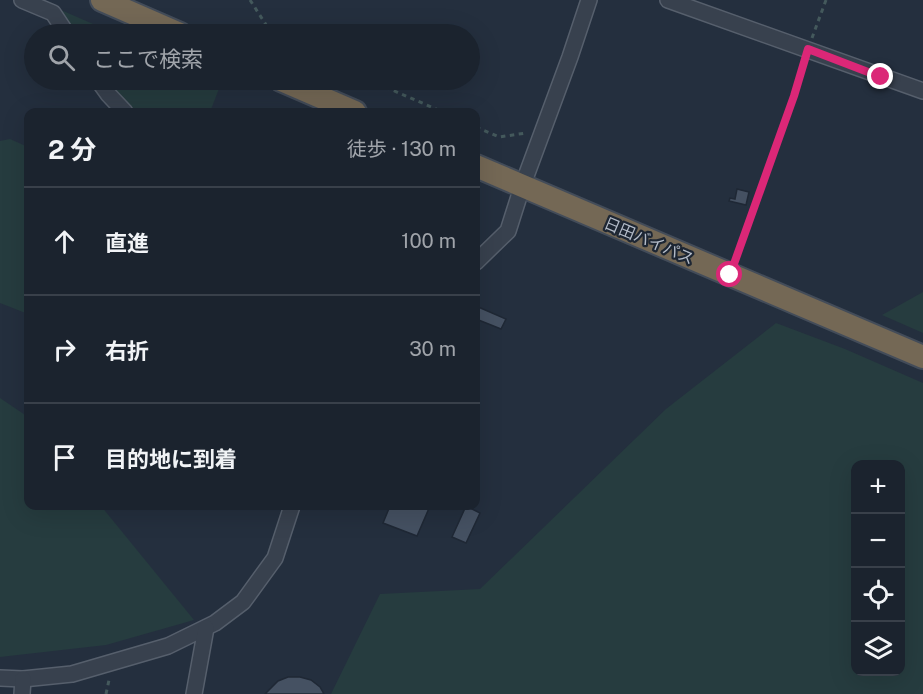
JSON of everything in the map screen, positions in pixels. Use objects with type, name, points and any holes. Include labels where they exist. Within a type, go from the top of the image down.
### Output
[{"type":"highway","points":[[102,0],[157,24]]},
{"type":"highway","points":[[304,90],[346,108]]},
{"type":"highway","name":"日田バイパス","points":[[480,168],[923,357]]},
{"type":"street","points":[[22,0],[53,13],[60,24]]},
{"type":"street","points":[[480,258],[508,231],[589,0]]},
{"type":"street","points":[[668,0],[923,91]]},
{"type":"street","points":[[105,90],[121,108]]},
{"type":"street","points":[[0,678],[22,686],[72,674],[168,646],[216,623],[243,602],[275,558],[291,510]]},
{"type":"street","points":[[194,694],[206,628]]},
{"type":"path","points":[[250,0],[266,24]]},
{"type":"path","points":[[730,275],[826,0]]},
{"type":"path","points":[[392,90],[434,108]]},
{"type":"path","points":[[480,129],[498,137],[543,130]]},
{"type":"green space","points":[[61,10],[93,24],[69,24]]},
{"type":"green space","points":[[114,90],[219,90],[212,108],[130,108]]},
{"type":"green space","points":[[10,139],[24,145],[24,312],[0,303],[0,141]]},
{"type":"green space","points":[[923,292],[923,333],[882,315]]},
{"type":"green space","points":[[776,323],[845,349],[923,383],[923,694],[331,694],[380,594],[480,589],[666,409]]},
{"type":"green space","points":[[0,398],[24,414],[24,510],[104,510],[194,620],[106,645],[0,657]]},
{"type":"building","points":[[737,189],[749,192],[746,205],[729,201],[730,198],[735,199]]},
{"type":"building","points":[[480,308],[506,319],[501,329],[480,321]]},
{"type":"building","points":[[388,510],[428,510],[417,536],[383,523]]},
{"type":"building","points":[[464,510],[474,510],[480,513],[466,543],[452,537]]},
{"type":"building","points":[[288,677],[311,680],[320,687],[324,694],[265,694],[278,681]]},
{"type":"route","points":[[730,275],[794,96],[808,49],[881,77]]}]
